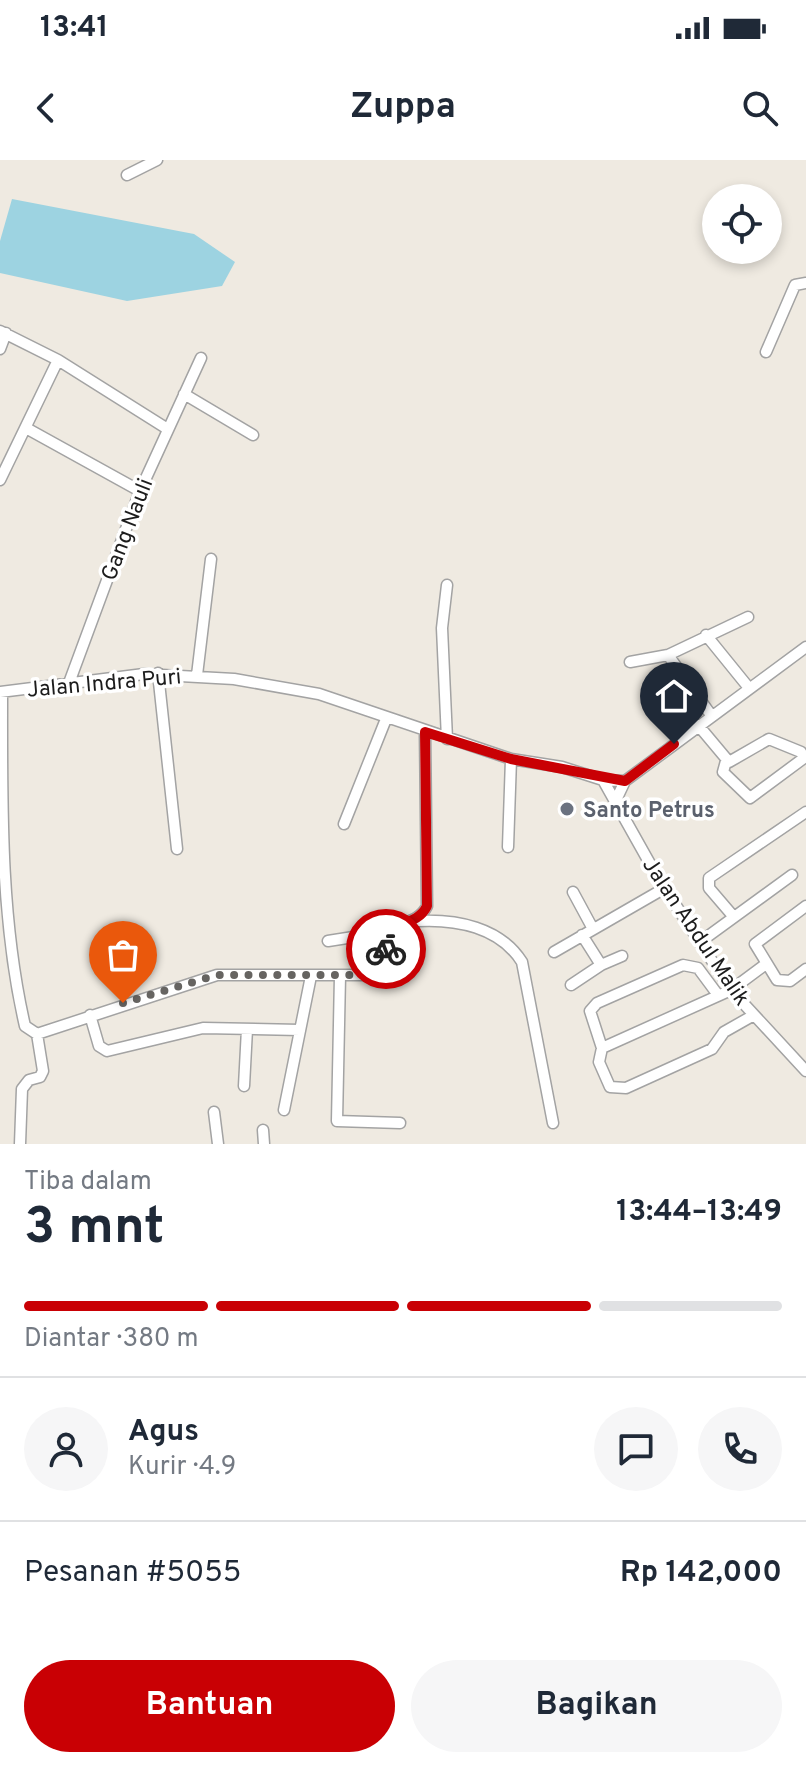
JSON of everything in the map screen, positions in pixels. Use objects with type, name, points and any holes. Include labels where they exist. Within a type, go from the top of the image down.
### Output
[{"type":"street","points":[[127,175],[157,160]]},
{"type":"street","points":[[766,352],[795,285],[806,283]]},
{"type":"street","points":[[0,349],[3,332],[58,360],[166,428]]},
{"type":"street","name":"Gang Nauli","points":[[69,683],[140,491],[166,428],[201,358]]},
{"type":"street","points":[[0,480],[58,360]]},
{"type":"street","points":[[184,394],[253,435]]},
{"type":"street","points":[[26,428],[140,491]]},
{"type":"street","points":[[197,675],[211,559]]},
{"type":"street","points":[[447,585],[442,628],[447,739]]},
{"type":"street","points":[[630,662],[668,655],[748,617]]},
{"type":"street","points":[[706,635],[749,688]]},
{"type":"street","points":[[616,800],[625,781],[711,715],[804,652]]},
{"type":"street","points":[[668,655],[711,715]]},
{"type":"street","points":[[158,673],[177,849]]},
{"type":"street","name":"Jalan Indra Puri","points":[[1,692],[158,673],[197,675],[319,694],[511,759],[562,767],[603,780],[625,781]]},
{"type":"street","points":[[1,692],[3,940],[25,1026],[37,1034],[43,1071],[40,1077],[29,1080],[22,1089],[20,1144]]},
{"type":"street","points":[[344,824],[386,719]]},
{"type":"street","points":[[698,725],[726,761]]},
{"type":"street","points":[[415,921],[423,915],[429,898],[425,732]]},
{"type":"street","points":[[769,739],[804,754],[801,762],[750,798],[723,772],[726,761],[733,761],[758,742],[769,739]]},
{"type":"street","points":[[508,847],[511,759]]},
{"type":"street","name":"Jalan Abdul Malik","points":[[603,780],[665,888],[731,990],[806,1071]]},
{"type":"street","points":[[733,916],[709,888],[709,878],[806,812]]},
{"type":"street","points":[[700,942],[792,875]]},
{"type":"street","points":[[554,952],[665,888]]},
{"type":"street","points":[[573,892],[601,965]]},
{"type":"street","points":[[806,906],[758,938],[756,950],[777,980],[784,982],[806,969]]},
{"type":"street","points":[[328,941],[385,932],[396,924],[415,921],[450,922],[497,936],[517,953],[522,962],[553,1123]]},
{"type":"street","points":[[37,1034],[217,975],[340,976],[385,972],[385,932]]},
{"type":"street","points":[[571,985],[601,965],[622,956]]},
{"type":"street","points":[[602,1048],[731,990],[766,964]]},
{"type":"street","points":[[718,995],[698,968],[683,965],[597,1003],[590,1011],[602,1048],[599,1062],[610,1087],[626,1088],[712,1049],[724,1032],[754,1015]]},
{"type":"street","points":[[284,1110],[311,976]]},
{"type":"street","points":[[340,976],[337,1121],[400,1123]]},
{"type":"street","points":[[90,1015],[99,1046],[107,1051],[203,1028],[300,1030]]},
{"type":"street","points":[[244,1086],[247,1029]]},
{"type":"street","points":[[214,1112],[218,1144]]},
{"type":"street","points":[[263,1130],[264,1144]]},
{"type":"water","points":[[12,199],[194,234],[235,262],[222,286],[127,301],[0,273],[0,241]]},
{"type":"way so far","points":[[123,1003],[217,975],[380,975],[387,965],[386,949]]},
{"type":"place","name":"Santo Petrus","points":[[567,809]]},
{"type":"route","points":[[386,949],[385,932],[396,924],[415,921],[423,915],[429,898],[425,732],[511,759],[562,767],[603,780],[625,781],[674,744]]}]
